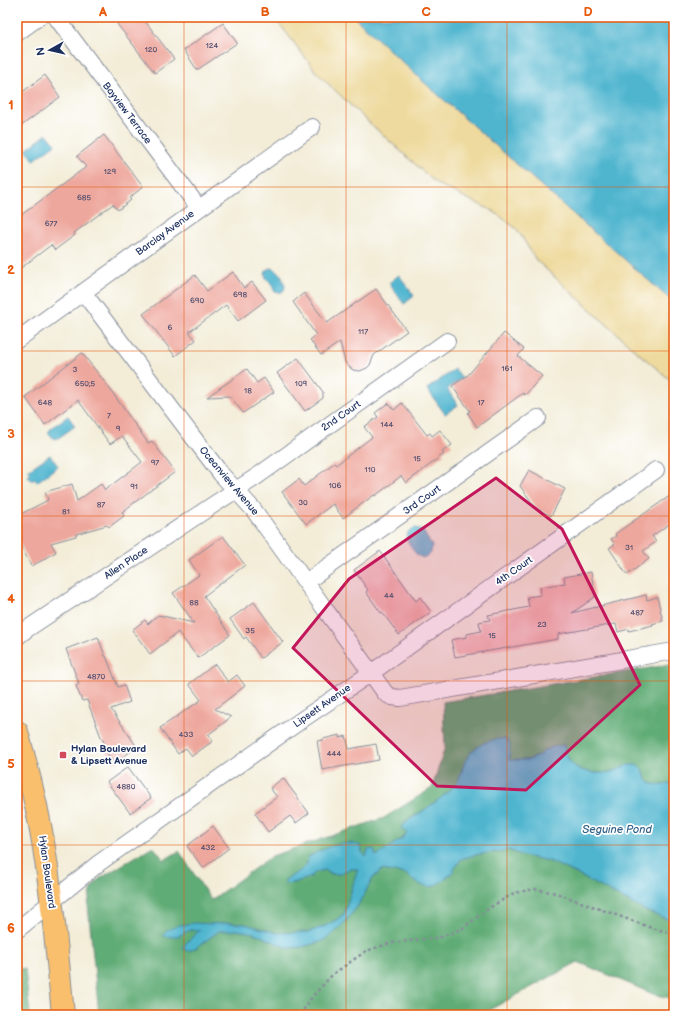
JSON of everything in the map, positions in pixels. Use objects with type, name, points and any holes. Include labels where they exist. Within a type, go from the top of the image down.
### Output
[{"type":"main road","name":"Hylan Boulevard","points":[[17,732],[44,846],[52,902],[63,1015]]},
{"type":"street","points":[[17,33],[39,17]]},
{"type":"street","name":"Bayview Terrace","points":[[56,17],[200,208]]},
{"type":"street","name":"Barclay Avenue","points":[[17,340],[312,127]]},
{"type":"street","name":"Oceanview Avenue","points":[[83,292],[220,474],[253,509],[371,673]]},
{"type":"street","name":"2nd Court","points":[[235,490],[256,477],[447,341]]},
{"type":"street","name":"3rd Court","points":[[306,582],[538,418]]},
{"type":"street","name":"4th Court","points":[[371,673],[656,470]]},
{"type":"street","name":"Allen Place","points":[[17,637],[235,490]]},
{"type":"street","points":[[371,673],[386,694],[392,697],[400,698],[674,651]]},
{"type":"street","name":"Lipsett Avenue","points":[[17,930],[99,863],[303,719],[371,673]]},
{"type":"path","points":[[300,1015],[312,997],[334,974],[366,951],[391,943],[441,937],[463,928],[489,908],[514,893],[535,889],[556,893],[648,927],[674,934]]},
{"type":"highlighted area","points":[[496,478],[562,529],[640,685],[526,790],[437,786],[293,648],[349,579]]},
{"type":"green space","points":[[674,664],[674,782],[667,785],[654,784],[647,781],[643,770],[624,766],[617,771],[605,773],[585,771],[574,766],[566,754],[545,750],[541,754],[528,760],[509,760],[509,754],[462,768],[457,784],[436,802],[405,822],[407,834],[383,852],[374,856],[366,857],[362,852],[361,846],[324,850],[308,857],[307,864],[300,871],[285,880],[293,883],[309,878],[316,872],[325,870],[332,874],[341,874],[349,869],[358,869],[344,914],[336,920],[309,932],[277,933],[245,924],[228,923],[212,924],[163,935],[172,937],[191,930],[201,930],[188,941],[188,951],[197,947],[219,931],[237,930],[254,933],[288,948],[301,947],[320,942],[344,923],[357,907],[373,878],[382,870],[406,874],[414,881],[456,866],[461,859],[474,855],[509,850],[524,856],[549,861],[573,872],[646,911],[674,922],[674,999],[653,994],[578,962],[480,1015],[99,1015],[88,905],[91,891],[99,879],[153,846],[164,860],[179,851],[211,900],[272,856],[384,818],[432,788],[445,747],[443,702]]},
{"type":"green space","points":[[17,968],[25,969],[30,1015],[17,1015]]},
{"type":"sand","points":[[273,17],[354,17],[427,85],[674,303],[674,383],[637,352],[536,260],[517,229],[493,211],[437,184],[363,117],[317,73]]},
{"type":"water","points":[[354,17],[674,17],[674,303],[427,85]]},
{"type":"water","points":[[47,134],[55,144],[34,160],[26,150]]},
{"type":"water","points":[[270,268],[275,269],[282,276],[285,286],[284,290],[280,293],[275,292],[271,283],[266,278],[265,273]]},
{"type":"water","points":[[399,275],[414,296],[404,304],[389,283]]},
{"type":"water","points":[[455,369],[462,378],[447,389],[458,405],[445,414],[427,389]]},
{"type":"water","points":[[68,416],[75,426],[57,439],[54,439],[48,432]]},
{"type":"water","points":[[50,455],[58,466],[37,482],[34,479],[32,481],[28,476],[31,473],[28,470]]},
{"type":"water","points":[[416,528],[423,531],[432,546],[431,553],[424,558],[417,555],[407,540],[408,532]]},
{"type":"water","name":"Seguine Pond","points":[[496,739],[506,739],[510,744],[509,760],[529,760],[538,756],[545,750],[564,745],[566,754],[571,763],[575,767],[591,773],[609,772],[626,766],[635,765],[640,768],[646,779],[654,785],[674,782],[674,922],[646,911],[573,872],[549,861],[524,856],[509,850],[474,855],[461,859],[451,874],[441,882],[431,887],[421,885],[406,874],[382,870],[373,878],[357,907],[332,935],[320,942],[301,947],[288,948],[254,933],[237,930],[219,931],[197,947],[188,951],[182,948],[200,930],[190,930],[178,936],[168,937],[162,935],[167,930],[180,925],[194,923],[245,924],[277,933],[309,932],[336,920],[344,914],[358,869],[349,869],[341,874],[332,874],[325,870],[316,872],[309,878],[293,883],[285,884],[285,880],[300,871],[307,864],[308,857],[327,848],[348,843],[361,846],[362,852],[366,857],[368,850],[374,849],[376,856],[403,838],[407,833],[401,828],[407,821],[442,797],[456,784],[464,763],[470,753],[484,743]]},
{"type":"building","points":[[126,17],[142,17],[174,59],[155,73],[117,24]]},
{"type":"building","points":[[223,23],[237,43],[197,70],[184,50]]},
{"type":"building","points":[[45,75],[60,97],[17,129],[17,96]]},
{"type":"building","points":[[104,135],[143,187],[129,198],[131,200],[118,210],[113,204],[74,233],[75,235],[55,250],[51,245],[17,271],[17,218],[86,167],[77,156]]},
{"type":"building","points":[[233,272],[244,288],[252,282],[266,300],[238,321],[226,305],[189,332],[196,340],[175,356],[143,314],[195,275],[207,291]]},
{"type":"building","points":[[376,289],[407,331],[374,355],[370,365],[360,371],[353,370],[347,365],[340,342],[321,355],[310,340],[316,335],[293,302],[304,293],[327,323]]},
{"type":"building","points":[[504,333],[524,349],[518,356],[542,376],[525,395],[523,393],[477,427],[468,413],[470,411],[452,386],[468,375]]},
{"type":"building","points":[[82,353],[107,385],[148,443],[152,441],[175,472],[122,512],[124,516],[109,527],[107,525],[51,543],[56,552],[31,566],[17,538],[17,516],[48,500],[45,492],[72,484],[77,501],[101,484],[105,490],[142,462],[122,436],[110,444],[78,400],[45,425],[25,397]]},
{"type":"building","points":[[298,358],[323,392],[323,398],[305,411],[277,373]]},
{"type":"building","points":[[247,369],[257,383],[264,378],[274,392],[243,413],[230,396],[207,397]]},
{"type":"building","points":[[388,403],[394,410],[402,403],[427,435],[430,433],[432,436],[440,430],[452,445],[442,452],[444,454],[406,483],[401,476],[343,518],[333,504],[306,524],[282,492],[299,479],[304,486],[334,463],[336,465],[372,437],[364,427],[378,417],[375,413]]},
{"type":"building","points":[[529,470],[565,489],[551,516],[536,508],[520,486]]},
{"type":"building","points":[[674,493],[674,521],[652,536],[656,542],[643,551],[649,559],[627,575],[609,548],[615,544],[611,539],[616,536],[615,534]]},
{"type":"building","points":[[223,536],[245,565],[204,596],[230,635],[198,658],[178,632],[150,654],[132,630],[145,620],[148,624],[158,615],[194,623],[173,593],[199,575],[189,560]]},
{"type":"building","points":[[380,551],[416,601],[420,597],[431,612],[399,635],[366,592],[368,590],[354,570]]},
{"type":"building","points":[[591,572],[595,597],[572,613],[646,595],[647,600],[657,597],[663,621],[629,631],[629,629],[618,632],[616,624],[558,634],[558,639],[455,657],[451,640],[467,637],[467,634],[481,631],[479,622],[490,620],[488,615],[529,607],[527,597],[541,595],[540,587],[565,583],[564,577]]},
{"type":"building","points":[[254,602],[283,642],[261,658],[246,637],[244,639],[230,619]]},
{"type":"building","points":[[98,637],[118,687],[124,685],[130,702],[111,709],[137,747],[114,763],[102,746],[105,744],[87,700],[82,701],[76,686],[79,684],[66,649]]},
{"type":"building","points":[[215,664],[228,682],[237,675],[245,686],[215,709],[231,717],[208,735],[213,741],[192,756],[186,748],[178,754],[160,728],[201,700],[189,684]]},
{"type":"building","points":[[340,735],[340,738],[346,736],[349,749],[376,744],[379,760],[322,770],[317,741]]},
{"type":"building","points":[[128,767],[151,798],[130,813],[107,782]]},
{"type":"building","points":[[283,778],[309,813],[296,823],[290,816],[268,832],[255,813],[277,797],[270,788]]},
{"type":"building","points":[[213,826],[229,848],[203,868],[187,846]]},
{"type":"place","name":"Hylan Boulevard & Lipsett Avenue","points":[[63,755]]}]
